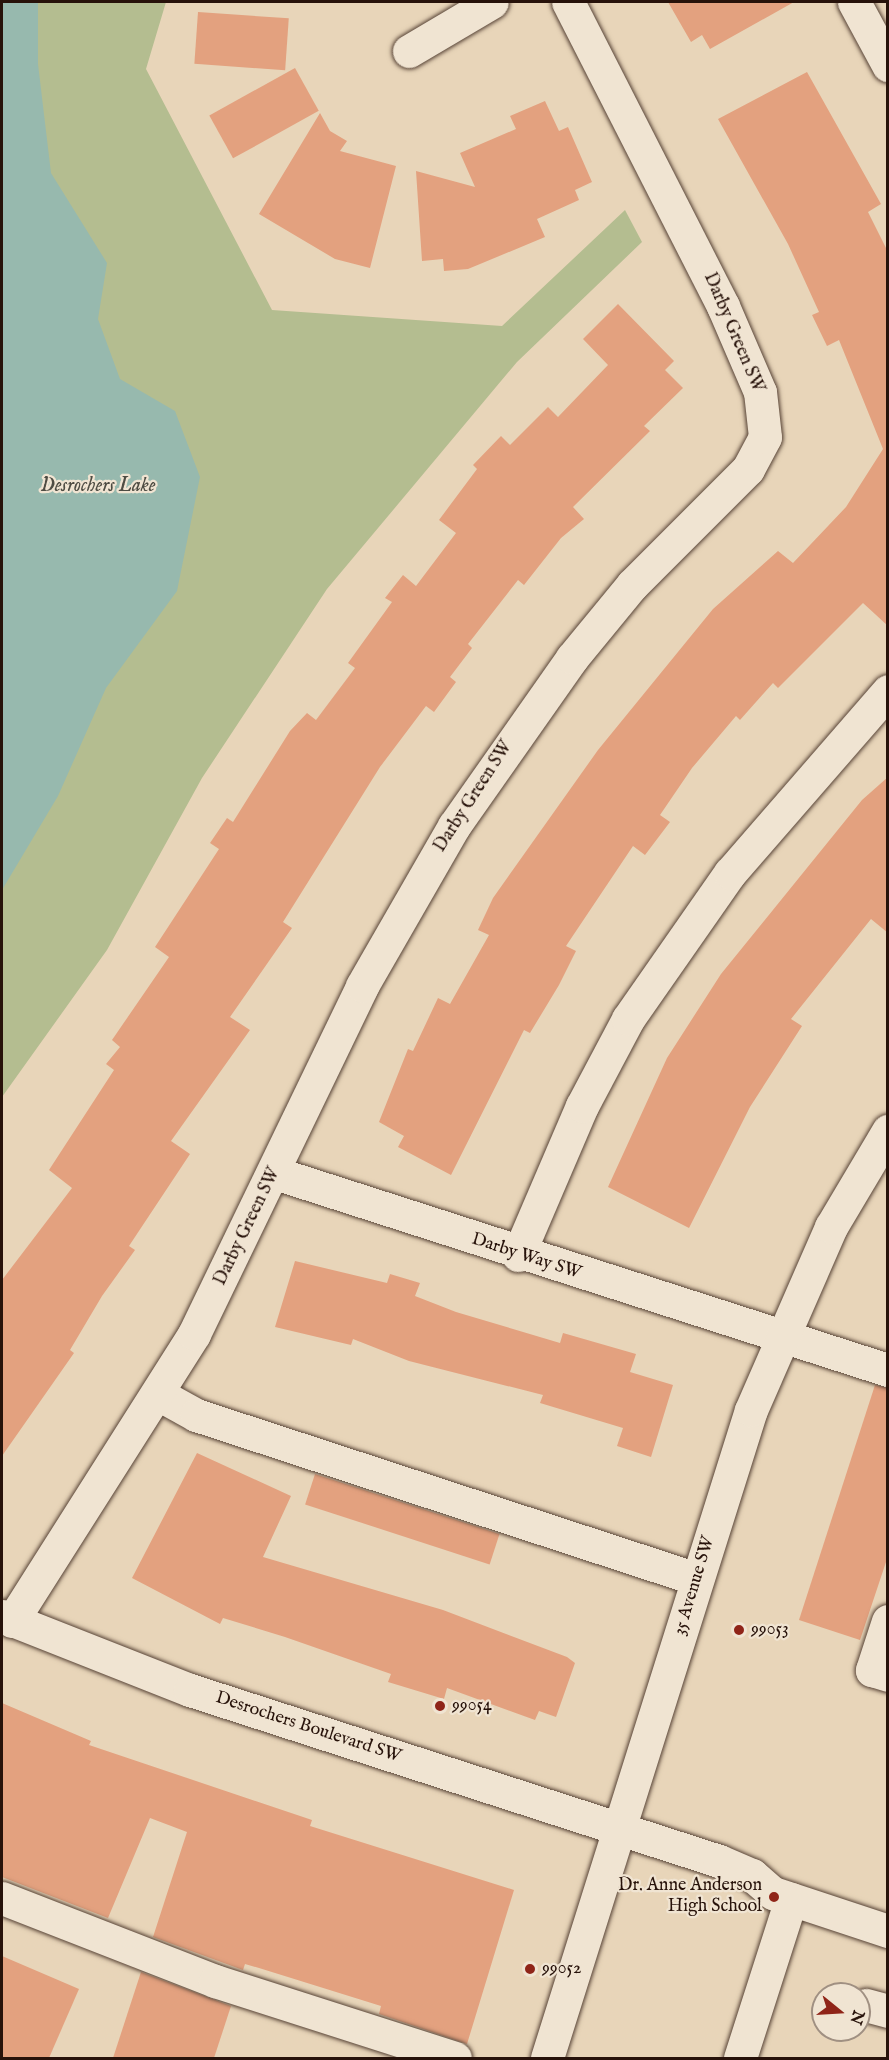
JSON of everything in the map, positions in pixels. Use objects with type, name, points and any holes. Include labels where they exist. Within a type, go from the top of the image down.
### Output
[{"type":"street","points":[[409,51],[492,2]]},
{"type":"street","name":"Darby Green SW","points":[[7,1618],[158,1394],[225,1276],[408,903],[509,742],[632,585],[748,469],[765,437],[760,392],[723,306],[568,2]]},
{"type":"street","points":[[854,2],[888,65]]},
{"type":"street","points":[[518,1255],[582,1106],[628,1019],[730,873],[888,691]]},
{"type":"street","name":"35 Avenue SW","points":[[547,2058],[697,1579],[778,1338],[831,1227],[888,1131]]},
{"type":"street","name":"Darby Way SW","points":[[275,1173],[518,1255],[778,1338],[888,1370]]},
{"type":"street","points":[[158,1394],[196,1415],[697,1579]]},
{"type":"street","name":"Desrochers Boulevard SW","points":[[7,1618],[190,1690],[719,1862],[791,1899],[888,1931]]},
{"type":"street","points":[[888,1620],[872,1670],[888,1675]]},
{"type":"street","points":[[2,1898],[215,1981],[455,2058]]},
{"type":"street","points":[[740,2058],[791,1899]]},
{"type":"green space","points":[[2,2],[166,2],[146,69],[272,310],[502,326],[625,210],[642,242],[517,362],[327,589],[202,778],[107,950],[2,1097]]},
{"type":"water","name":"Desrochers Lake","points":[[2,2],[38,2],[38,64],[51,173],[107,263],[98,319],[120,379],[175,411],[200,477],[177,591],[106,688],[58,796],[2,890]]},
{"type":"building","points":[[668,2],[794,2],[710,49],[702,35],[691,42]]},
{"type":"building","points":[[198,12],[289,18],[285,70],[194,64]]},
{"type":"building","points":[[295,68],[319,111],[233,158],[209,116]]},
{"type":"building","points":[[807,72],[881,204],[868,212],[888,252],[888,626],[863,603],[778,688],[773,683],[740,720],[736,716],[692,768],[660,815],[670,822],[645,855],[633,846],[566,946],[576,951],[559,985],[530,1033],[524,1030],[451,1175],[398,1147],[404,1136],[379,1122],[408,1049],[413,1051],[438,998],[450,1004],[489,935],[478,930],[493,898],[598,750],[713,609],[778,551],[793,563],[846,507],[883,449],[839,340],[827,346],[812,315],[819,312],[788,244],[718,119]]},
{"type":"building","points":[[545,101],[559,131],[568,127],[592,182],[575,190],[579,200],[537,219],[545,237],[468,269],[444,271],[443,259],[422,261],[416,171],[475,187],[460,153],[516,129],[510,116]]},
{"type":"building","points":[[320,113],[330,131],[347,141],[340,151],[396,166],[370,268],[335,259],[259,214]]},
{"type":"building","points":[[618,304],[674,361],[665,370],[683,388],[644,426],[650,431],[573,507],[584,519],[561,538],[524,585],[518,580],[468,644],[472,648],[450,677],[456,682],[434,712],[426,706],[380,767],[283,922],[292,928],[230,1017],[250,1030],[171,1141],[190,1154],[129,1246],[135,1250],[102,1296],[70,1350],[74,1353],[2,1456],[2,1280],[72,1188],[49,1170],[114,1070],[106,1064],[120,1047],[112,1040],[169,957],[155,947],[219,849],[210,843],[227,818],[233,822],[290,731],[307,713],[316,720],[355,668],[348,663],[392,602],[385,598],[403,575],[416,586],[456,533],[439,520],[477,469],[473,465],[501,436],[510,445],[548,407],[558,417],[608,365],[583,339]]},
{"type":"building","points":[[888,777],[888,933],[871,919],[791,1019],[802,1026],[750,1107],[689,1228],[608,1187],[667,1058],[721,974],[862,800]]},
{"type":"building","points":[[295,1261],[387,1283],[390,1274],[420,1283],[415,1296],[456,1312],[560,1343],[563,1333],[636,1354],[630,1372],[673,1385],[651,1457],[617,1446],[623,1428],[540,1403],[543,1395],[409,1361],[353,1339],[351,1345],[275,1327]]},
{"type":"building","points":[[875,1385],[888,1388],[888,1556],[860,1640],[799,1620]]},
{"type":"building","points":[[197,1453],[291,1496],[263,1557],[443,1610],[567,1657],[575,1663],[556,1717],[539,1711],[535,1720],[447,1688],[444,1699],[388,1682],[391,1674],[285,1637],[223,1618],[220,1624],[132,1578]]},
{"type":"building","points":[[315,1474],[500,1534],[490,1564],[305,1504]]},
{"type":"building","points":[[2,1703],[91,1741],[89,1745],[312,1820],[310,1826],[514,1890],[467,2044],[379,2014],[381,2006],[245,1964],[243,1970],[153,1937],[187,1832],[150,1818],[108,1918],[2,1877]]},
{"type":"building","points":[[2,1956],[79,1989],[49,2058],[2,2058]]},
{"type":"building","points":[[141,1972],[231,2006],[214,2058],[113,2058]]},
{"type":"place","name":"99053","points":[[739,1630]]},
{"type":"place","name":"99054","points":[[440,1706]]},
{"type":"place","name":"Dr. Anne Anderson High School","points":[[774,1897]]},
{"type":"place","name":"99052","points":[[530,1969]]}]
